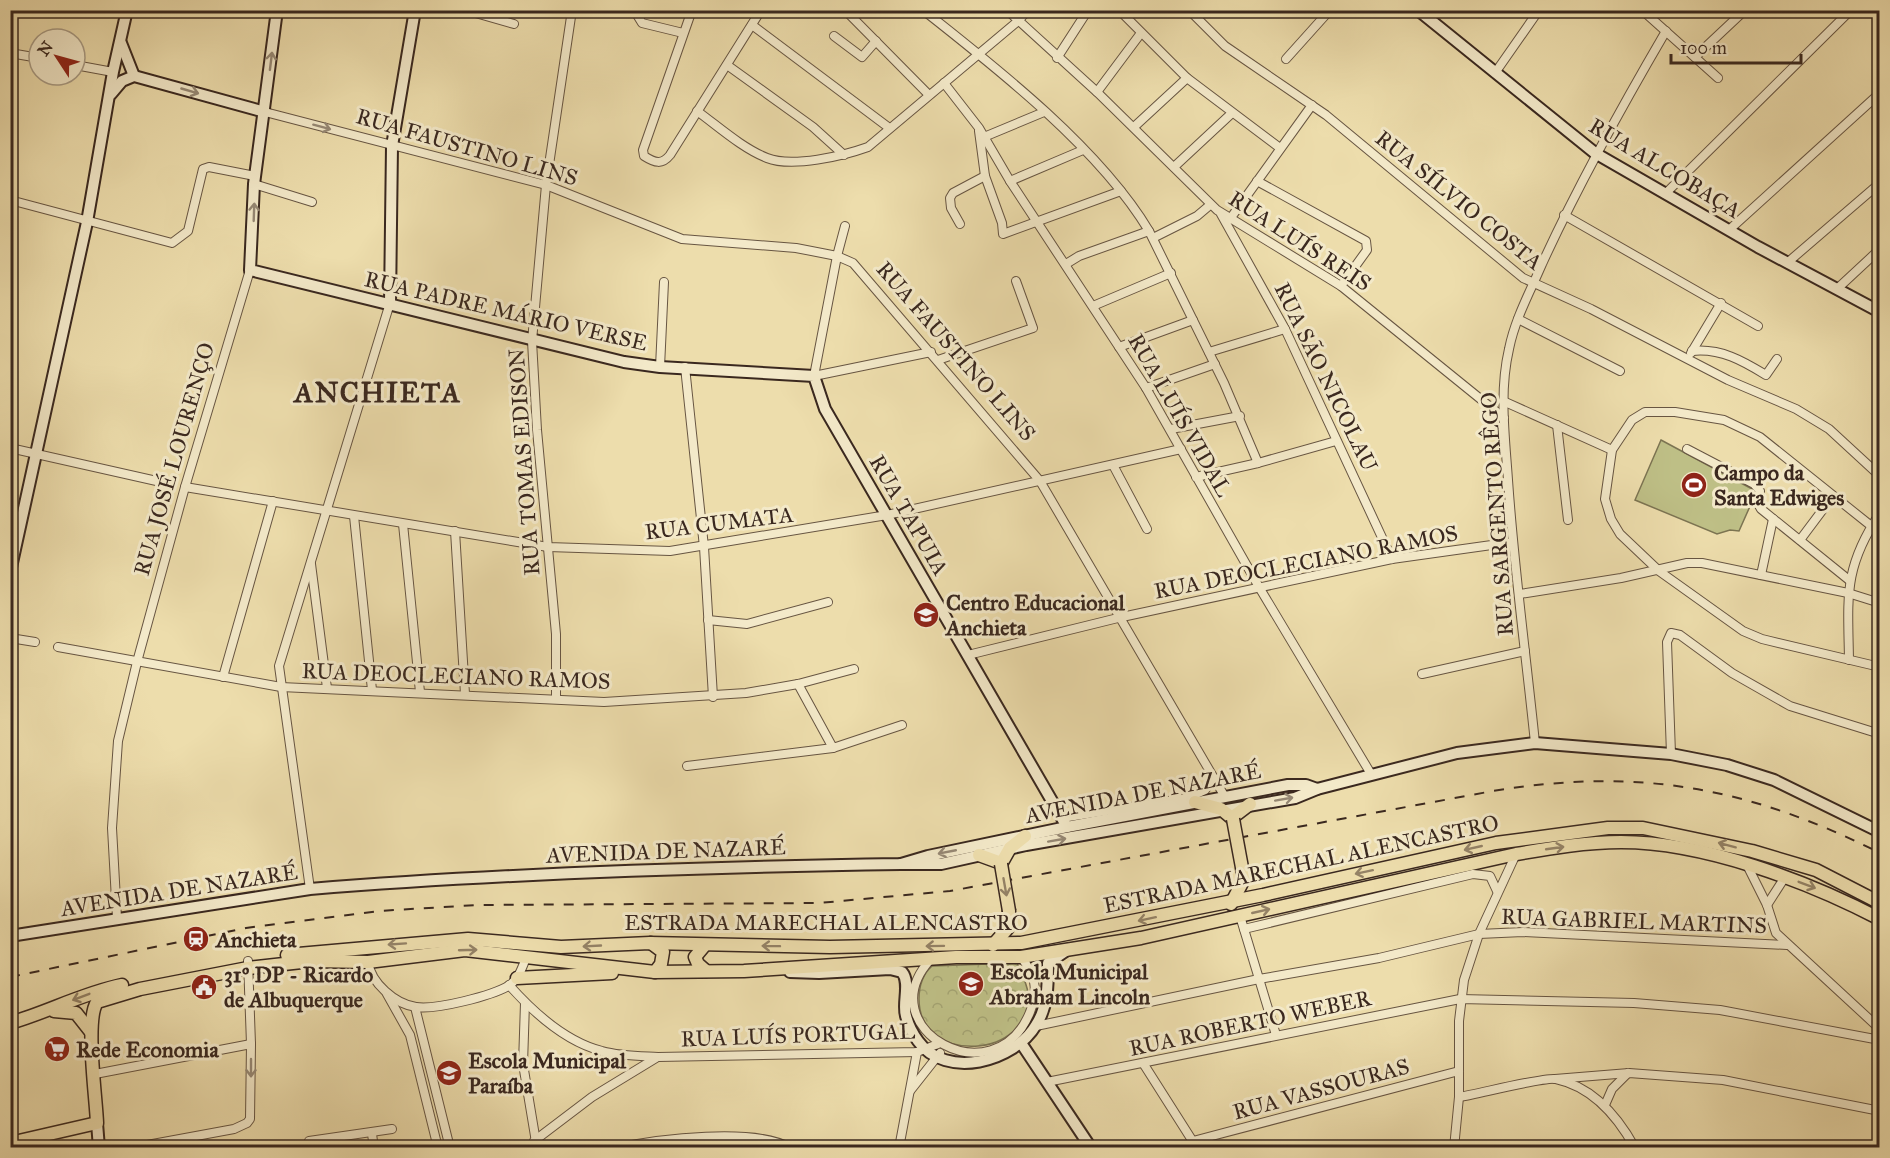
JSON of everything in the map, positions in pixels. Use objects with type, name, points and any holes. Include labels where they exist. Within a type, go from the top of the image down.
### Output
[{"type":"main road","points":[[10,572],[87,222],[113,72],[127,10]]},
{"type":"main road","name":"RUA JOSÉ LOURENÇO","points":[[250,270],[255,180],[277,10]]},
{"type":"main road","points":[[390,303],[392,146],[415,10]]},
{"type":"main road","name":"RUA ALCOBAÇA","points":[[1418,10],[1595,153],[1788,263],[1880,312]]},
{"type":"main road","points":[[110,94],[122,81],[134,76],[121,42]]},
{"type":"main road","name":"RUA FAUSTINO LINS","points":[[134,76],[265,112]]},
{"type":"main road","name":"RUA PADRE MÁRIO VERSE","points":[[250,270],[624,362],[660,367],[814,376]]},
{"type":"main road","name":"RUA TAPUIA","points":[[814,376],[825,409],[1065,822]]},
{"type":"main road","name":"AVENIDA DE NAZARÉ","points":[[1223,803],[1250,804],[1295,798],[1317,789],[1371,774],[1457,753],[1535,742],[1671,754],[1727,765],[1774,780],[1880,832]]},
{"type":"main road","name":"AVENIDA DE NAZARÉ","points":[[10,936],[310,889],[553,873],[941,864],[1223,803],[1288,785],[1306,785],[1317,789]]},
{"type":"main road","points":[[1195,802],[1223,803],[1233,818],[1244,876],[1234,900],[1223,913],[1204,924]]},
{"type":"main road","name":"AVENIDA DE NAZARÉ","points":[[901,864],[928,856],[1025,836],[1065,822],[1195,802]]},
{"type":"main road","points":[[1233,818],[1250,804]]},
{"type":"main road","name":"ESTRADA MARECHAL ALENCASTRO","points":[[10,1023],[49,1011],[103,989],[376,945],[468,939],[561,947],[650,943],[830,947],[993,945],[1044,940],[1263,895],[1496,843],[1589,830],[1643,828],[1711,840],[1816,870],[1880,903]]},
{"type":"main road","points":[[993,945],[1008,928],[1010,910],[1001,864],[1010,848],[1025,836]]},
{"type":"main road","name":"ESTRADA MARECHAL ALENCASTRO","points":[[97,1123],[91,1032],[93,1008],[101,999],[248,964],[311,961],[368,962],[465,950],[502,952],[526,958],[655,972],[775,970],[930,960],[1021,957],[1142,938],[1516,854],[1552,848],[1622,842],[1687,850],[1785,877],[1838,897],[1880,919]]},
{"type":"main road","points":[[1752,868],[1764,863],[1763,858],[1756,853]]},
{"type":"main road","points":[[979,855],[1001,864]]},
{"type":"main road","points":[[1244,876],[1263,895]]},
{"type":"main road","points":[[650,943],[663,952],[661,964],[655,972]]},
{"type":"main road","points":[[368,962],[370,952],[376,945]]},
{"type":"main road","points":[[705,945],[695,957],[706,971]]},
{"type":"main road","points":[[921,1051],[952,1061],[977,1062],[1003,1055],[1036,1026],[1045,1003],[1048,963],[1067,950]]},
{"type":"main road","name":"ESTRADA MARECHAL ALENCASTRO","points":[[775,970],[802,973],[890,969],[902,972],[906,978],[906,1016],[921,1051]]},
{"type":"main road","points":[[513,981],[593,976],[630,971]]},
{"type":"main road","points":[[49,1011],[73,1012],[91,1032]]},
{"type":"main road","points":[[1019,1040],[1090,1148]]},
{"type":"main road","points":[[10,1143],[97,1123],[99,1148]]},
{"type":"street","points":[[465,10],[514,24]]},
{"type":"street","name":"RUA TOMAS EDISON","points":[[556,698],[556,634],[532,341],[546,185],[572,10]]},
{"type":"street","points":[[634,10],[642,22],[683,33]]},
{"type":"street","points":[[692,10],[643,150],[647,158],[656,163],[666,159],[761,10]]},
{"type":"street","points":[[845,10],[929,95]]},
{"type":"street","points":[[923,10],[978,54],[1044,112],[1121,191],[1151,235],[1171,273],[1240,416],[1258,463]]},
{"type":"street","name":"RUA LUÍS REIS","points":[[1007,10],[1134,127],[1210,205],[1341,286],[1503,418]]},
{"type":"street","points":[[697,111],[768,158],[796,160],[844,155],[868,147],[888,127],[944,83],[1028,10]]},
{"type":"street","points":[[1058,58],[1088,10]]},
{"type":"street","points":[[1119,10],[1187,78],[1280,148]]},
{"type":"street","name":"RUA SÍLVIO COSTA","points":[[1189,10],[1225,46],[1312,105],[1533,284],[1591,309],[1687,359],[1813,418],[1829,429],[1880,476]]},
{"type":"street","points":[[1286,59],[1330,10]]},
{"type":"street","points":[[1495,73],[1539,10]]},
{"type":"street","points":[[1642,10],[1718,78]]},
{"type":"street","points":[[1665,194],[1851,10]]},
{"type":"street","points":[[1695,57],[1742,11]]},
{"type":"street","points":[[752,25],[888,127]]},
{"type":"street","name":"RUA SARGENTO RÊGO","points":[[1535,742],[1513,542],[1503,418],[1509,347],[1518,319],[1564,215],[1595,153],[1666,31]]},
{"type":"street","points":[[1097,92],[1141,33]]},
{"type":"street","points":[[834,36],[861,57],[876,41]]},
{"type":"street","points":[[10,53],[27,56]]},
{"type":"street","points":[[727,65],[813,127],[844,155]]},
{"type":"street","points":[[87,67],[113,72]]},
{"type":"street","points":[[1134,127],[1187,78]]},
{"type":"street","name":"RUA LUÍS VIDAL","points":[[944,83],[979,128],[1010,181],[1146,388],[1259,587],[1371,774]]},
{"type":"street","points":[[1730,230],[1880,93]]},
{"type":"street","points":[[1230,219],[1312,105]]},
{"type":"street","name":"RUA FAUSTINO LINS","points":[[265,112],[546,185],[682,239],[796,249],[837,256],[853,263],[932,352],[1040,481],[1122,617],[1214,778],[1223,803]]},
{"type":"street","points":[[984,137],[1044,112]]},
{"type":"street","points":[[1174,167],[1232,113]]},
{"type":"street","points":[[979,128],[985,176],[1002,223],[1003,234],[1036,220],[1121,191]]},
{"type":"street","points":[[1010,181],[1083,150]]},
{"type":"street","points":[[10,200],[170,243],[181,238],[188,231],[202,169],[209,167],[255,180],[312,202]]},
{"type":"street","points":[[960,224],[951,208],[950,198],[985,176]]},
{"type":"street","points":[[1257,181],[1366,241],[1367,250],[1341,286]]},
{"type":"street","points":[[1788,263],[1880,183]]},
{"type":"street","points":[[1066,264],[1079,256],[1151,235],[1197,216],[1210,205]]},
{"type":"street","name":"RUA SÃO NICOLAU","points":[[1221,213],[1285,329],[1392,559]]},
{"type":"street","points":[[1564,215],[1758,326]]},
{"type":"street","points":[[814,376],[845,226]]},
{"type":"street","points":[[1836,289],[1880,249]]},
{"type":"street","name":"RUA JOSÉ LOURENÇO","points":[[117,918],[112,828],[118,741],[185,487],[250,270]]},
{"type":"street","points":[[1093,306],[1171,273]]},
{"type":"street","points":[[938,360],[1033,328],[1016,281]]},
{"type":"street","points":[[660,367],[664,282]]},
{"type":"street","points":[[310,889],[281,687],[280,660],[390,303]]},
{"type":"street","points":[[1687,359],[1721,303]]},
{"type":"street","points":[[1518,319],[1620,370]]},
{"type":"street","points":[[1119,346],[1193,320]]},
{"type":"street","points":[[1209,352],[1285,329]]},
{"type":"street","points":[[1692,351],[1707,349],[1725,354],[1766,375],[1777,358]]},
{"type":"street","name":"RUA PADRE MÁRIO VERSE","points":[[814,376],[932,352]]},
{"type":"street","points":[[1146,388],[1215,364]]},
{"type":"street","points":[[685,367],[704,547],[713,697]]},
{"type":"street","points":[[1880,368],[1880,376]]},
{"type":"street","points":[[1503,401],[1612,450]]},
{"type":"street","points":[[1880,533],[1760,437],[1724,420],[1675,412],[1645,412],[1632,420],[1612,450],[1605,499],[1611,519],[1620,534],[1659,571],[1743,631],[1762,639],[1880,667]]},
{"type":"street","points":[[1171,429],[1240,416]]},
{"type":"street","points":[[1557,425],[1568,520]]},
{"type":"street","points":[[1196,477],[1258,463],[1336,441]]},
{"type":"street","points":[[10,448],[161,482]]},
{"type":"street","name":"RUA CUMATA","points":[[185,487],[548,547],[643,552],[704,547],[887,515],[1181,449]]},
{"type":"street","points":[[1687,449],[1754,484],[1760,491],[1758,506],[1849,580]]},
{"type":"street","points":[[1113,465],[1148,529]]},
{"type":"street","points":[[1800,540],[1833,496]]},
{"type":"street","points":[[223,677],[273,501]]},
{"type":"street","points":[[1849,660],[1849,580],[1856,556],[1870,526],[1880,513]]},
{"type":"street","points":[[354,516],[372,690]]},
{"type":"street","points":[[1761,575],[1773,519]]},
{"type":"street","points":[[403,524],[420,692]]},
{"type":"street","points":[[455,531],[465,694]]},
{"type":"street","name":"RUA DEOCLECIANO RAMOS","points":[[968,655],[1122,617],[1392,559],[1513,542]]},
{"type":"street","points":[[310,560],[327,688]]},
{"type":"street","points":[[1520,594],[1659,571],[1680,564],[1702,563],[1848,593],[1880,603]]},
{"type":"street","points":[[708,620],[747,624],[828,602]]},
{"type":"street","points":[[1671,754],[1666,642],[1671,633],[1680,635],[1732,673],[1790,706],[1880,734]]},
{"type":"street","points":[[10,638],[35,642]]},
{"type":"street","name":"RUA DEOCLECIANO RAMOS","points":[[58,647],[281,687],[604,702],[713,697],[798,684],[854,669]]},
{"type":"street","points":[[1422,674],[1526,651]]},
{"type":"street","points":[[798,684],[833,748]]},
{"type":"street","points":[[687,766],[833,748],[902,725]]},
{"type":"street","name":"AVENIDA DE NAZARÉ","points":[[1065,822],[1187,798],[1205,790],[1214,778]]},
{"type":"street","points":[[1454,1148],[1459,1097],[1460,999],[1479,934],[1516,854]]},
{"type":"street","points":[[1752,868],[1767,905],[1772,926],[1787,945],[1880,1029]]},
{"type":"street","points":[[1244,929],[1473,874],[1490,876],[1497,891]]},
{"type":"street","points":[[1767,905],[1785,877]]},
{"type":"street","points":[[1240,916],[1276,1035]]},
{"type":"street","name":"RUA GABRIEL MARTINS","points":[[1036,1026],[1259,979],[1378,958],[1479,934],[1523,932],[1787,945]]},
{"type":"street","points":[[1021,957],[1035,980]]},
{"type":"street","points":[[387,992],[415,1007],[450,1004],[513,981],[526,958]]},
{"type":"street","points":[[930,960],[920,971],[916,982],[915,1009],[926,1032],[941,1045],[980,1053],[1019,1040],[1032,1006],[1035,980],[1048,963]]},
{"type":"street","points":[[368,962],[373,976],[387,992],[410,1035],[438,1148]]},
{"type":"street","points":[[131,1148],[234,1129],[247,1124],[251,1111],[248,964]]},
{"type":"street","name":"RUA LUÍS PORTUGAL","points":[[513,981],[525,1003],[580,1042],[617,1054],[658,1057],[921,1051],[941,1045]]},
{"type":"street","name":"RUA ROBERTO WEBER","points":[[1047,1082],[1460,999],[1634,1003],[1698,1008],[1880,1040]]},
{"type":"street","points":[[525,1003],[523,1064],[536,1144]]},
{"type":"street","points":[[415,1007],[450,1148]]},
{"type":"street","points":[[95,1074],[251,1044]]},
{"type":"street","points":[[909,1092],[938,1056],[941,1045]]},
{"type":"street","points":[[899,1148],[909,1092],[921,1051]]},
{"type":"street","name":"RUA LUÍS PORTUGAL","points":[[536,1144],[592,1097],[658,1057]]},
{"type":"street","points":[[1143,1063],[1195,1144]]},
{"type":"street","name":"RUA VASSOURAS","points":[[1195,1144],[1459,1071]]},
{"type":"street","points":[[1459,1097],[1555,1079],[1629,1073],[1723,1080],[1880,1111]]},
{"type":"street","points":[[1605,1106],[1612,1089],[1629,1073]]},
{"type":"street","points":[[1555,1079],[1582,1091],[1605,1106],[1635,1148]]},
{"type":"street","points":[[309,1141],[372,1134],[392,1129]]},
{"type":"street","points":[[372,1134],[374,1148]]},
{"type":"street","points":[[618,1148],[689,1138],[739,1137],[782,1143],[790,1148]]},
{"type":"green space","name":"Campo da Santa Edwiges","points":[[1661,440],[1754,490],[1751,504],[1739,531],[1730,530],[1717,534],[1635,500]]},
{"type":"green space","points":[[1017,963],[1028,993],[1025,1015],[1013,1032],[996,1042],[975,1046],[955,1044],[937,1036],[924,1021],[919,999],[920,990],[923,977],[932,966]]},
{"type":"railway","points":[[10,977],[246,928],[379,911],[477,905],[819,903],[950,891],[1493,791],[1546,784],[1596,781],[1692,788],[1738,798],[1784,812],[1831,830],[1880,853]]},
{"type":"place","name":"Campo da Santa Edwiges","points":[[1694,485]]},
{"type":"place","name":"Centro Educacional Anchieta","points":[[926,615]]},
{"type":"place","name":"Anchieta","points":[[196,939]]},
{"type":"place","name":"Escola Municipal Abraham Lincoln","points":[[971,984]]},
{"type":"place","name":"31º DP - Ricardo de Albuquerque","points":[[204,987]]},
{"type":"place","name":"Rede Economia","points":[[57,1049]]},
{"type":"place","name":"Escola Municipal Paraíba","points":[[449,1073]]},
{"type":"district","name":"ANCHIETA","points":[[378,392]]}]
